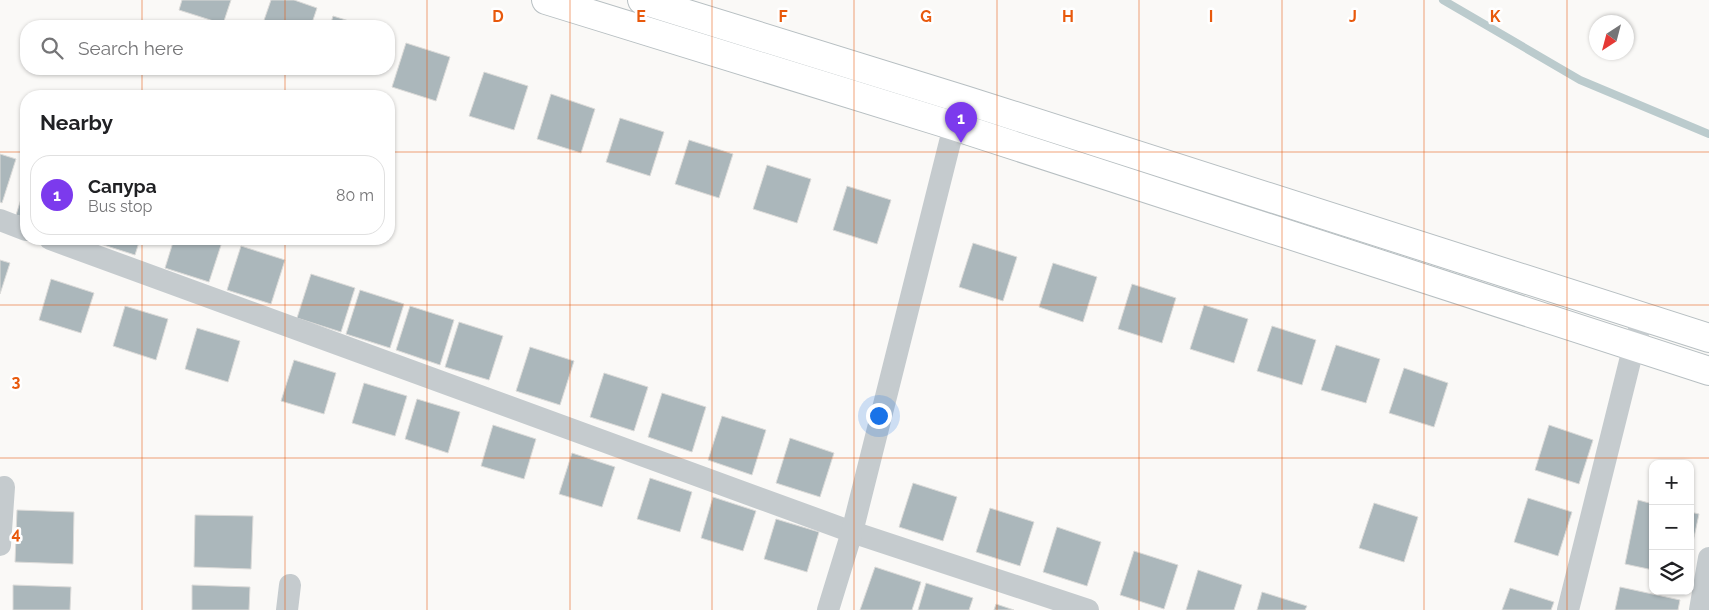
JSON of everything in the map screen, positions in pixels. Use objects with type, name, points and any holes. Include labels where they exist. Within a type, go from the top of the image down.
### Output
[{"type":"main road","points":[[546,0],[954,126],[1709,370]]},
{"type":"main road","points":[[642,0],[955,97],[1709,338]]},
{"type":"street","points":[[828,610],[852,532],[954,126]]},
{"type":"street","points":[[0,220],[20,228]]},
{"type":"street","points":[[66,245],[852,532],[1088,610]]},
{"type":"street","points":[[1568,610],[1634,345],[1644,316]]},
{"type":"street","points":[[0,545],[4,487]]},
{"type":"street","points":[[1700,610],[1709,558]]},
{"type":"street","points":[[287,610],[290,585]]},
{"type":"building","points":[[182,0],[231,0],[224,20],[210,20],[179,10]]},
{"type":"building","points":[[271,0],[294,0],[317,8],[313,20],[264,20]]},
{"type":"building","points":[[333,16],[346,20],[332,20]]},
{"type":"building","points":[[406,43],[450,57],[436,101],[392,87]]},
{"type":"building","points":[[484,72],[528,86],[514,130],[469,116]]},
{"type":"building","points":[[551,94],[595,109],[581,153],[537,139]]},
{"type":"building","points":[[620,118],[664,132],[650,176],[606,162]]},
{"type":"building","points":[[689,140],[733,154],[719,198],[675,184]]},
{"type":"building","points":[[0,154],[16,159],[2,203],[0,202]]},
{"type":"building","points":[[767,165],[811,179],[797,223],[753,209]]},
{"type":"building","points":[[847,186],[891,200],[877,244],[833,230]]},
{"type":"building","points":[[20,202],[20,216],[16,215]]},
{"type":"building","points":[[973,243],[1017,257],[1003,301],[959,287]]},
{"type":"building","points":[[104,245],[138,245],[135,255]]},
{"type":"building","points":[[172,245],[221,245],[209,282],[165,268]]},
{"type":"building","points":[[241,246],[285,260],[271,304],[227,290]]},
{"type":"building","points":[[0,260],[10,263],[0,294]]},
{"type":"building","points":[[1053,263],[1097,277],[1083,322],[1039,307]]},
{"type":"building","points":[[311,274],[355,288],[341,332],[297,318]]},
{"type":"building","points":[[51,279],[94,293],[81,333],[39,320]]},
{"type":"building","points":[[1132,284],[1176,298],[1162,343],[1118,329]]},
{"type":"building","points":[[360,290],[404,304],[390,348],[346,334]]},
{"type":"building","points":[[1204,305],[1248,319],[1234,363],[1190,349]]},
{"type":"building","points":[[125,306],[168,319],[156,360],[113,346]]},
{"type":"building","points":[[410,306],[454,320],[440,365],[396,350]]},
{"type":"building","points":[[459,322],[503,336],[489,380],[445,367]]},
{"type":"building","points":[[1272,326],[1316,340],[1302,385],[1257,371]]},
{"type":"building","points":[[197,328],[240,341],[228,382],[185,369]]},
{"type":"building","points":[[1336,345],[1380,359],[1366,403],[1321,390]]},
{"type":"building","points":[[530,347],[574,361],[560,405],[516,391]]},
{"type":"building","points":[[294,360],[336,373],[324,414],[281,401]]},
{"type":"building","points":[[1404,368],[1448,383],[1434,427],[1389,413]]},
{"type":"building","points":[[604,373],[648,387],[634,431],[590,417]]},
{"type":"building","points":[[364,383],[407,396],[395,436],[352,423]]},
{"type":"building","points":[[662,393],[706,407],[692,452],[648,437]]},
{"type":"building","points":[[417,399],[460,412],[448,453],[405,439]]},
{"type":"building","points":[[722,416],[766,430],[752,475],[708,460]]},
{"type":"building","points":[[493,425],[536,439],[524,479],[481,466]]},
{"type":"building","points":[[1549,425],[1593,440],[1579,484],[1535,470]]},
{"type":"building","points":[[790,438],[834,453],[820,497],[776,483]]},
{"type":"building","points":[[572,453],[615,467],[602,507],[559,494]]},
{"type":"building","points":[[650,478],[692,492],[680,532],[637,519]]},
{"type":"building","points":[[913,483],[957,497],[943,541],[899,527]]},
{"type":"building","points":[[713,497],[756,511],[743,551],[701,538]]},
{"type":"building","points":[[1528,498],[1572,512],[1558,556],[1514,542]]},
{"type":"building","points":[[1638,500],[1649,503],[1649,569],[1625,564]]},
{"type":"building","points":[[1374,503],[1418,517],[1404,562],[1359,548]]},
{"type":"building","points":[[990,508],[1034,522],[1020,566],[976,552]]},
{"type":"building","points":[[17,510],[74,512],[73,564],[15,562]]},
{"type":"building","points":[[1694,513],[1699,514],[1694,537]]},
{"type":"building","points":[[195,515],[253,516],[251,569],[194,567]]},
{"type":"building","points":[[776,519],[819,532],[807,572],[764,559]]},
{"type":"building","points":[[1057,527],[1101,542],[1087,586],[1043,572]]},
{"type":"building","points":[[1134,551],[1178,565],[1164,609],[1120,595]]},
{"type":"building","points":[[875,567],[921,582],[912,610],[860,610]]},
{"type":"building","points":[[1198,570],[1242,585],[1234,610],[1186,610]]},
{"type":"building","points":[[926,583],[973,598],[969,610],[918,610]]},
{"type":"building","points":[[13,585],[71,587],[70,610],[13,610]]},
{"type":"building","points":[[192,585],[250,587],[249,610],[192,610]]},
{"type":"building","points":[[1620,587],[1649,593],[1649,595],[1680,600],[1678,610],[1615,610]]},
{"type":"building","points":[[1510,588],[1554,602],[1551,610],[1502,610]]},
{"type":"building","points":[[1262,592],[1307,606],[1305,610],[1257,610]]},
{"type":"building","points":[[996,604],[1014,610],[994,610]]},
{"type":"waterway","points":[[1443,0],[1580,80],[1709,134]]},
{"type":"place","name":"Сапура","points":[[961,143]]}]
